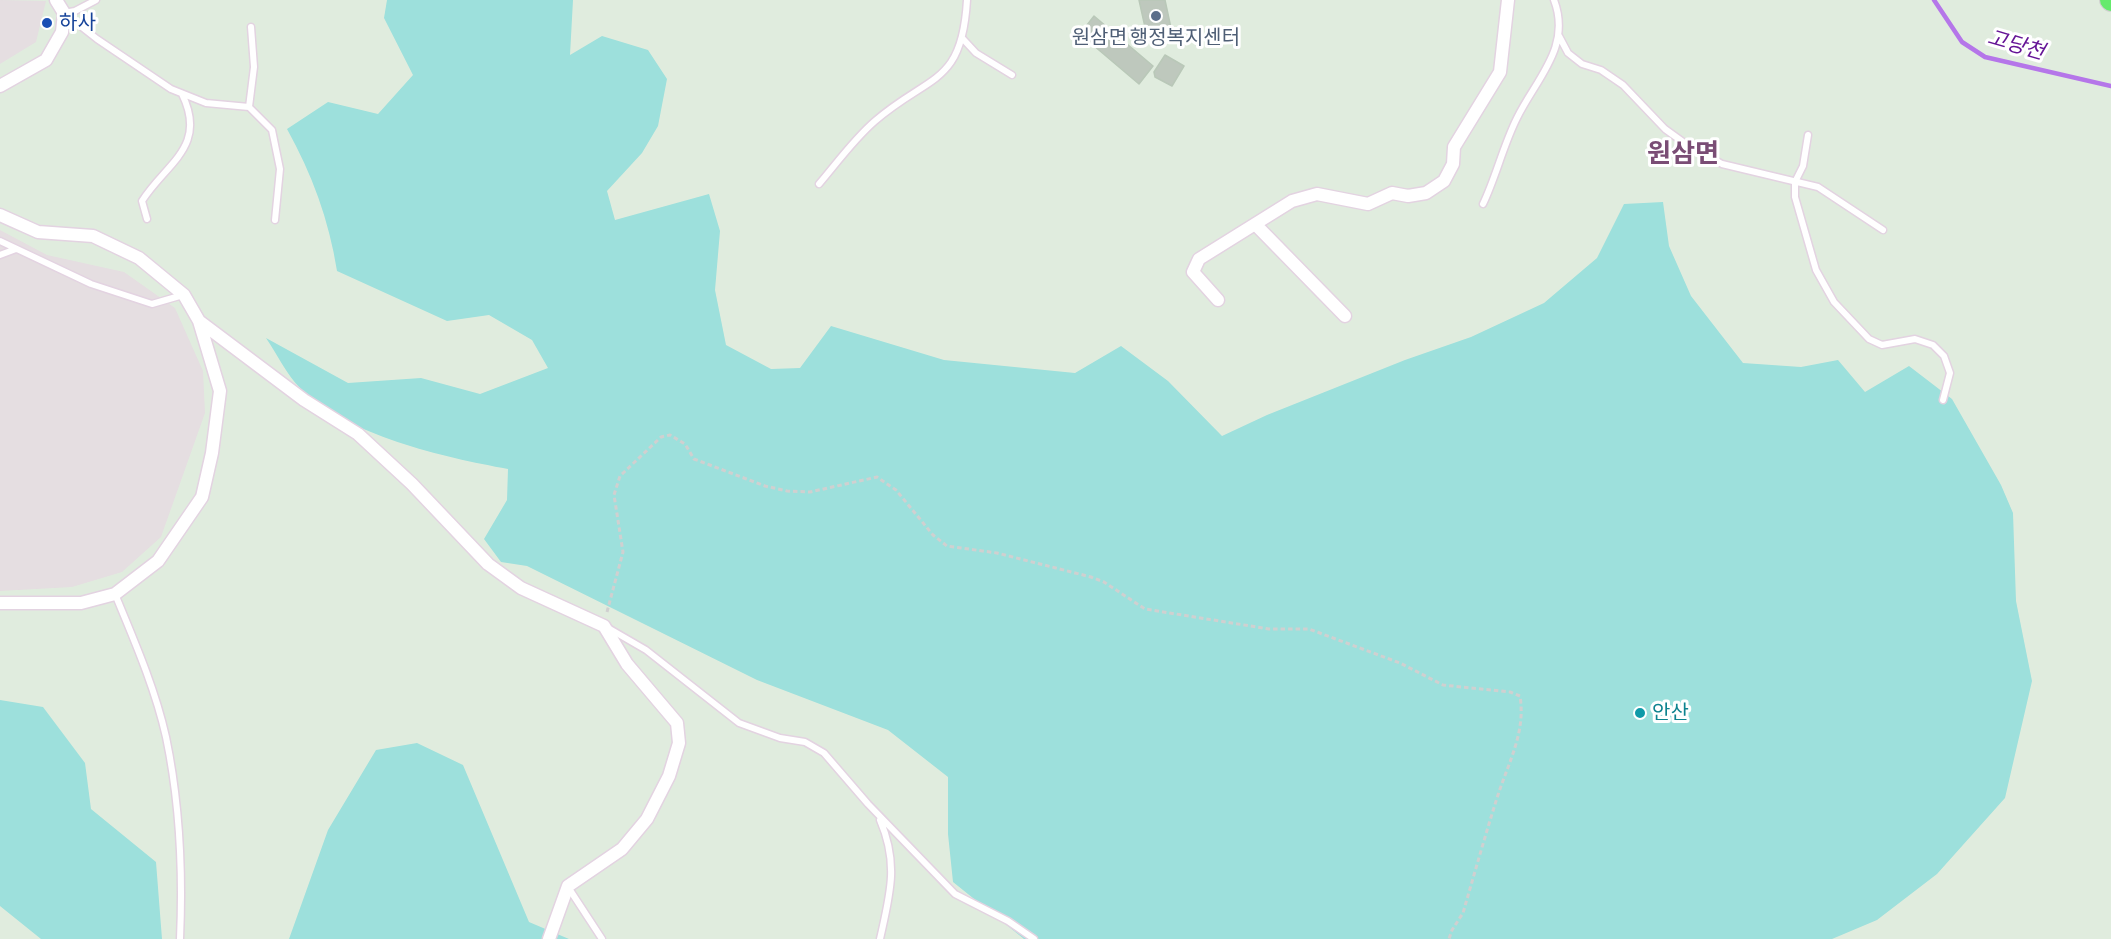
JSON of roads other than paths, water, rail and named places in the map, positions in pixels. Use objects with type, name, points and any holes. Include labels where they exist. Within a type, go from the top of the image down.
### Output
[{"type":"street","points":[[0,86],[46,60],[62,32],[64,13],[57,0]]},
{"type":"street","points":[[1218,300],[1193,272],[1199,259],[1292,201],[1317,194],[1368,204],[1392,193],[1408,196],[1426,193],[1444,181],[1453,164],[1454,147],[1459,136],[1483,103],[1500,72],[1508,0]]},
{"type":"street","points":[[0,215],[38,232],[93,236],[139,258],[184,295],[199,321],[220,391],[212,453],[202,497],[158,561],[115,594],[81,603],[0,603]]},
{"type":"street","points":[[1255,224],[1345,316]]},
{"type":"street","points":[[199,321],[304,400],[358,434],[412,484],[489,564],[521,588],[602,625],[627,664],[677,723],[680,743],[669,776],[647,819],[622,849],[568,886],[549,939]]},
{"type":"lane","points":[[64,13],[75,11],[96,0]]},
{"type":"lane","points":[[819,184],[873,123],[921,90],[953,62],[963,39],[967,0]]},
{"type":"lane","points":[[1554,0],[1560,36],[1568,54],[1582,64],[1601,70],[1623,85],[1665,129],[1683,142],[1722,164],[1818,187],[1883,231]]},
{"type":"lane","points":[[64,13],[97,39],[171,89],[206,103],[249,107],[272,130],[280,169],[274,220]]},
{"type":"lane","points":[[249,107],[254,67],[251,27]]},
{"type":"lane","points":[[1483,204],[1517,118],[1552,60],[1560,36]]},
{"type":"lane","points":[[963,39],[976,53],[1012,75]]},
{"type":"lane","points":[[147,219],[142,201],[152,185],[176,163],[188,139],[192,114],[182,94]]},
{"type":"lane","points":[[1808,135],[1803,166],[1795,182],[1795,197],[1816,270],[1834,302],[1869,339],[1882,345],[1915,339],[1933,345],[1944,356],[1950,373],[1943,400]]},
{"type":"lane","points":[[0,241],[91,284],[152,304],[184,295]]},
{"type":"lane","points":[[0,255],[17,248]]},
{"type":"lane","points":[[115,594],[138,649],[166,736],[179,820],[182,892],[180,939]]},
{"type":"lane","points":[[602,625],[646,650],[739,723],[780,738],[806,742],[824,753],[954,894],[1008,921],[1034,939]]},
{"type":"lane","points":[[878,814],[890,842],[893,877],[880,939]]},
{"type":"lane","points":[[568,886],[602,939]]},
{"type":"waterway","name":"고당천","points":[[1934,0],[1962,42],[1985,57],[2111,86]]},
{"type":"place","name":"원삼면 행정복지센터","points":[[1156,16]]},
{"type":"place","name":"하사","points":[[47,23]]},
{"type":"place","name":"안산","points":[[1640,713]]},
{"type":"district","name":"원삼면","points":[[1683,154]]}]
